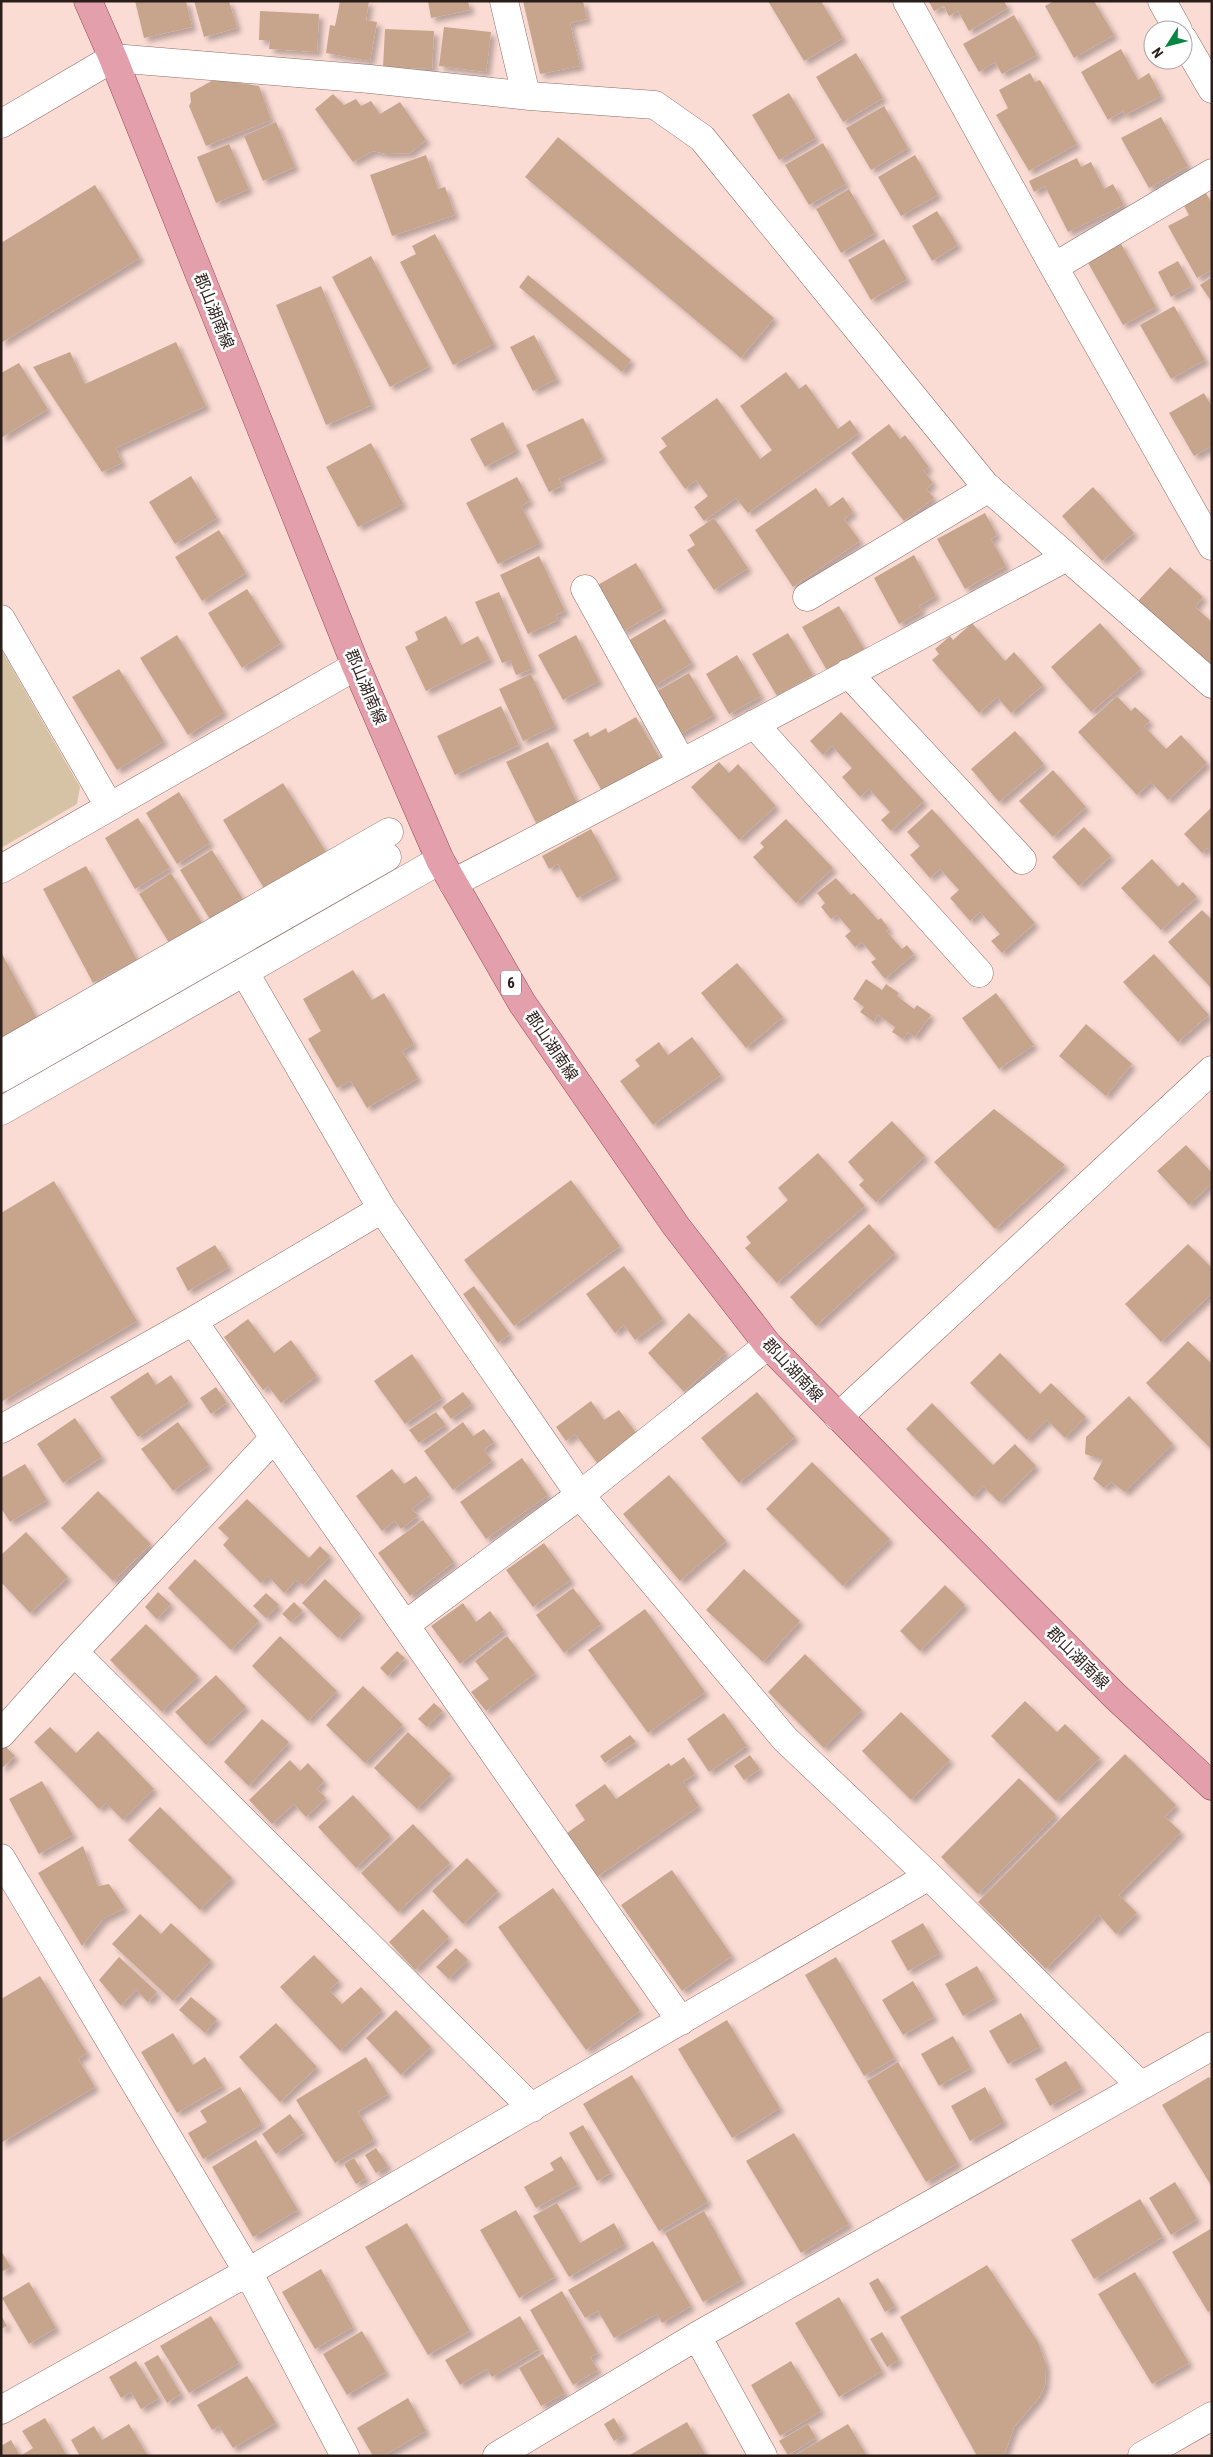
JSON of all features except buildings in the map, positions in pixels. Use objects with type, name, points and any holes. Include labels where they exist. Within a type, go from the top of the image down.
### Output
[{"type":"main road","name":"郡山湖南線","points":[[88,1],[113,58],[356,666],[447,872],[522,1003],[676,1226],[768,1345],[1115,1696],[1212,1786]]},
{"type":"street","points":[[504,1],[526,95]]},
{"type":"street","points":[[907,1],[1054,267],[1212,546]]},
{"type":"street","points":[[1162,1],[1172,20]]},
{"type":"street","points":[[1193,56],[1212,89]]},
{"type":"street","points":[[1,124],[113,58],[655,105],[702,138],[989,488],[1212,684]]},
{"type":"street","points":[[1054,267],[1212,173]]},
{"type":"street","points":[[807,597],[989,488]]},
{"type":"street","points":[[1,1110],[245,973],[447,872],[682,764],[848,673],[1067,557]]},
{"type":"street","points":[[585,589],[682,764]]},
{"type":"street","points":[[1,619],[109,806]]},
{"type":"street","points":[[1,869],[356,666]]},
{"type":"street","points":[[848,673],[1022,860]]},
{"type":"street","points":[[754,724],[979,973]]},
{"type":"street","points":[[1,1054],[388,844],[1,1078]]},
{"type":"street","points":[[245,973],[382,1208],[580,1495],[786,1739],[929,1876],[1141,2086]]},
{"type":"street","points":[[838,1417],[1212,1070]]},
{"type":"street","points":[[1,1429],[193,1321],[382,1208]]},
{"type":"street","points":[[193,1321],[681,2021]]},
{"type":"street","points":[[405,1625],[580,1495],[768,1345]]},
{"type":"street","points":[[1,1734],[74,1652],[274,1438]]},
{"type":"street","points":[[74,1652],[532,2108]]},
{"type":"street","points":[[1,1858],[248,2272],[345,2456]]},
{"type":"street","points":[[1,2410],[248,2272],[929,1876]]},
{"type":"street","points":[[498,2456],[697,2336],[1212,2046]]},
{"type":"street","points":[[697,2336],[763,2456]]},
{"type":"street","points":[[1142,2456],[1212,2416]]},
{"type":"shaded area","points":[[1,649],[80,787],[77,804],[1,848]]}]
